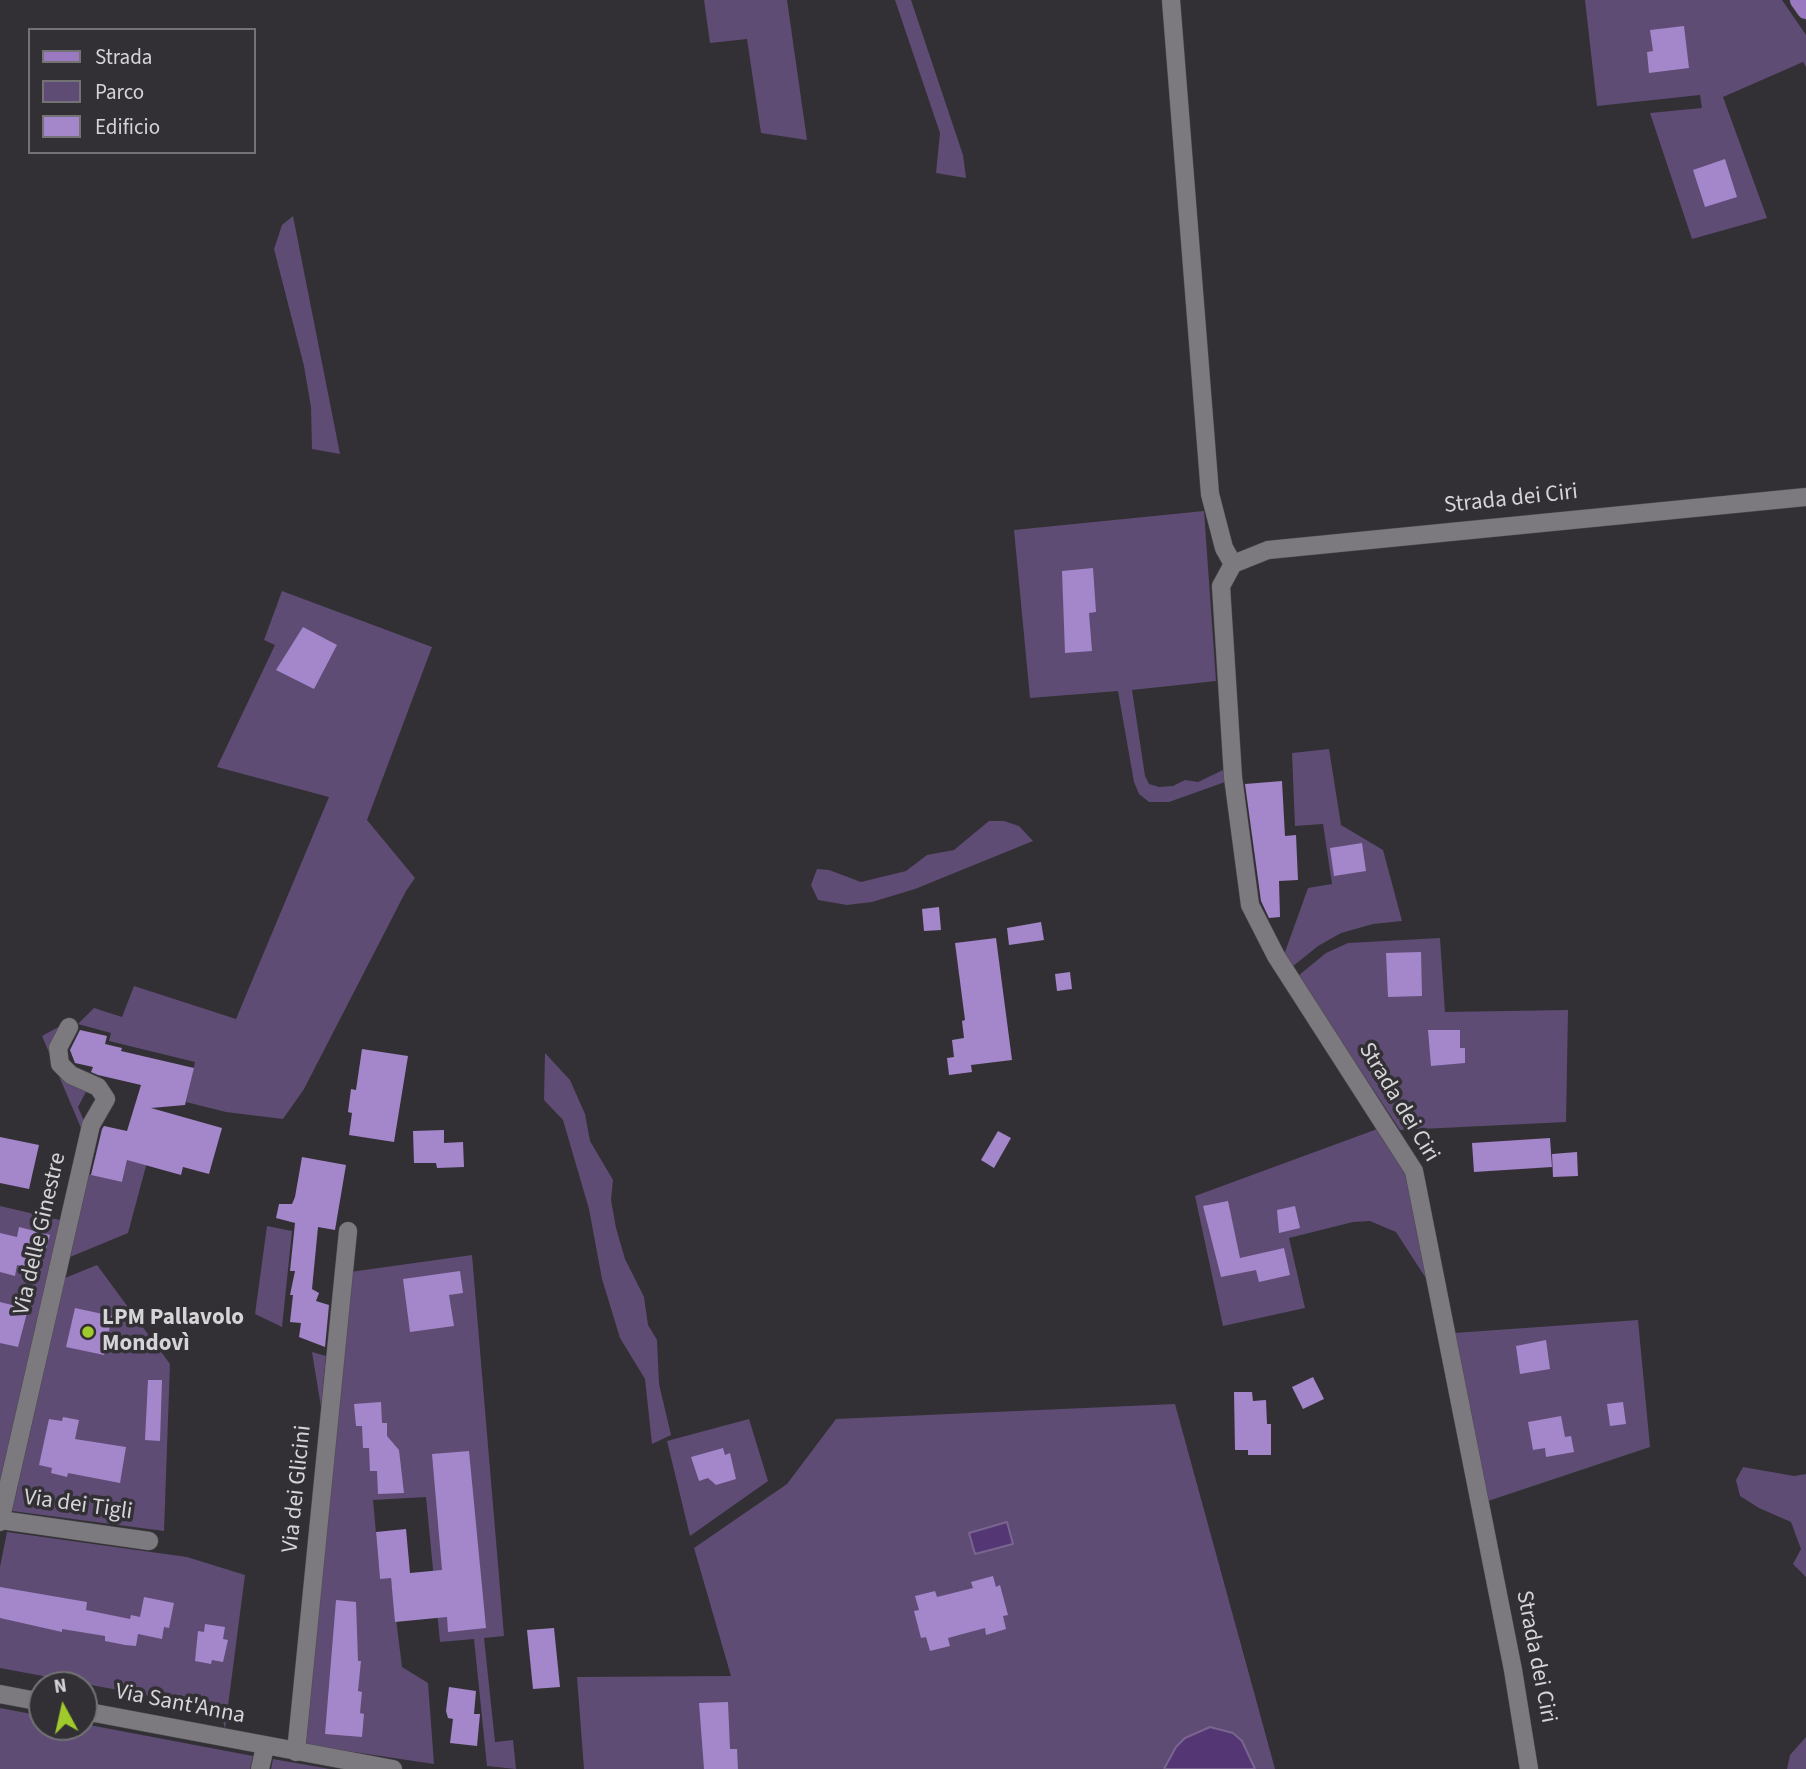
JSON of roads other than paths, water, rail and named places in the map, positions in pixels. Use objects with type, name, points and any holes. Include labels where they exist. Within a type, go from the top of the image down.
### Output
[{"type":"main road","points":[[1799,0],[1806,10]]},
{"type":"street","points":[[1171,0],[1210,494],[1224,548],[1233,564]]},
{"type":"street","name":"Strada dei Ciri","points":[[1529,1769],[1513,1670],[1414,1171],[1276,956],[1254,915],[1245,888],[1233,777],[1220,595],[1224,578],[1233,564],[1268,550],[1803,495]]},
{"type":"street","name":"Via delle Ginestre","points":[[0,1521],[91,1125],[106,1099],[98,1087],[71,1075],[60,1064],[58,1048],[69,1027]]},
{"type":"street","name":"Via dei Glicini","points":[[296,1752],[348,1231]]},
{"type":"street","name":"Via dei Tigli","points":[[0,1521],[149,1541]]},
{"type":"street","points":[[0,1693],[28,1699]]},
{"type":"street","name":"Via Sant'Anna","points":[[98,1714],[393,1769]]},
{"type":"street","name":"Via Sant'Anna","points":[[260,1769],[265,1747]]},
{"type":"place","name":"LPM Pallavolo Mondovì","points":[[88,1332]]}]
